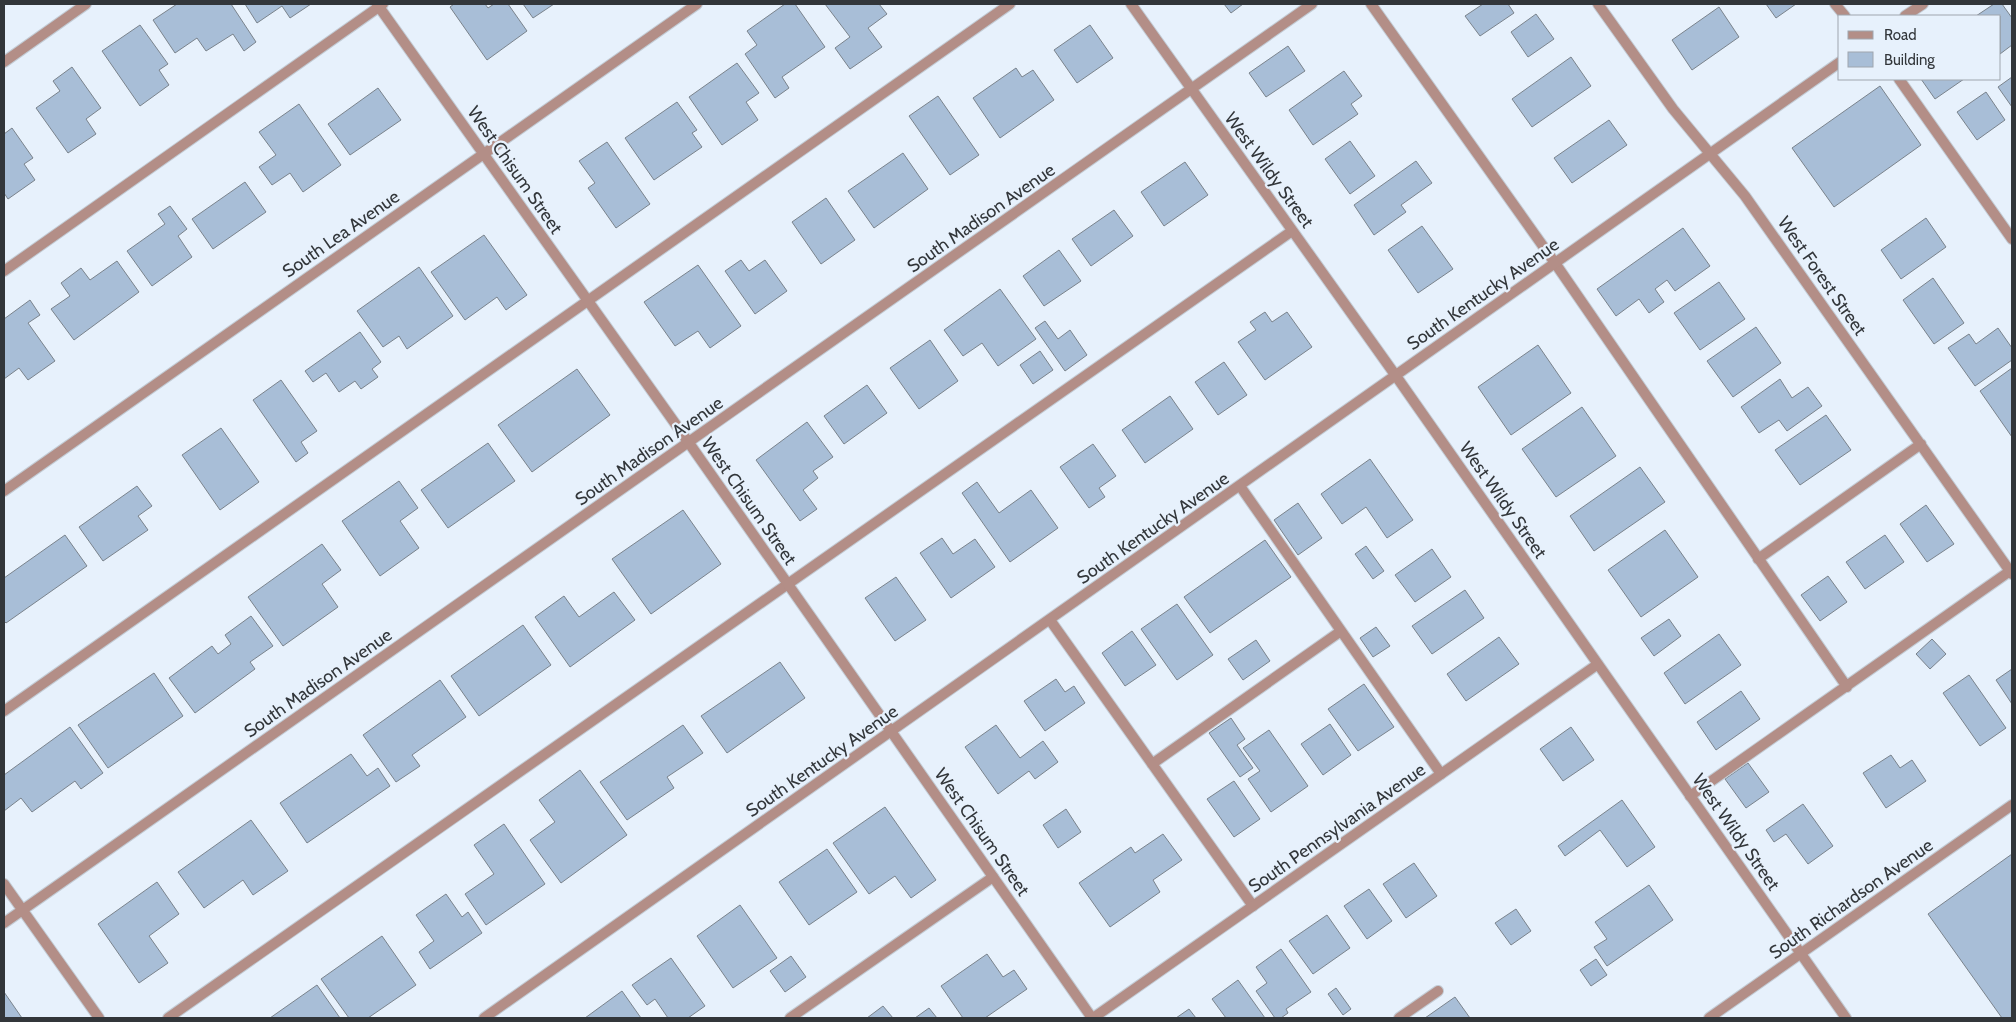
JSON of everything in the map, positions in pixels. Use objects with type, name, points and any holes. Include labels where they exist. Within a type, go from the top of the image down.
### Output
[{"type":"street","points":[[4,62],[86,4]]},
{"type":"street","name":"South Lea Avenue","points":[[4,491],[697,4]]},
{"type":"street","points":[[4,711],[1010,4]]},
{"type":"street","name":"West Wildy Street","points":[[1131,4],[1396,376],[1846,1018]]},
{"type":"street","name":"South Madison Avenue","points":[[4,923],[1312,4]]},
{"type":"street","points":[[1371,4],[1555,263],[1847,687]]},
{"type":"street","name":"West Forest Street","points":[[1598,4],[1673,109],[1745,196],[2011,572]]},
{"type":"street","points":[[1835,4],[1844,15]]},
{"type":"street","points":[[1907,15],[1923,4]]},
{"type":"street","points":[[4,271],[380,5]]},
{"type":"street","name":"West Chisum Street","points":[[380,5],[483,154],[689,443],[1093,1018]]},
{"type":"street","name":"South Kentucky Avenue","points":[[484,1018],[1838,63]]},
{"type":"street","points":[[1900,80],[2012,239]]},
{"type":"street","points":[[168,1018],[1292,231]]},
{"type":"street","points":[[1758,559],[1921,444]]},
{"type":"street","points":[[1240,486],[1441,774]]},
{"type":"street","points":[[1690,796],[2011,572]]},
{"type":"street","points":[[1050,620],[1253,906]]},
{"type":"street","points":[[1152,764],[1341,631]]},
{"type":"street","name":"South Pennsylvania Avenue","points":[[1093,1018],[1598,664]]},
{"type":"street","name":"South Richardson Avenue","points":[[1709,1018],[2012,805]]},
{"type":"street","points":[[790,1018],[993,877]]},
{"type":"street","points":[[4,884],[99,1018]]},
{"type":"street","points":[[1399,1018],[1438,991]]},
{"type":"building","points":[[177,4],[231,4],[256,42],[244,51],[233,34],[206,51],[197,38],[175,53],[153,20]]},
{"type":"building","points":[[245,4],[311,4],[290,18],[282,6],[257,23]]},
{"type":"building","points":[[454,4],[485,4],[488,8],[494,4],[508,4],[527,31],[487,60],[450,7]]},
{"type":"building","points":[[523,4],[554,4],[533,18]]},
{"type":"building","points":[[785,4],[795,4],[825,47],[782,77],[789,88],[775,98],[745,54],[757,45],[747,31]]},
{"type":"building","points":[[825,4],[879,4],[887,14],[868,28],[882,47],[850,69],[835,48],[850,37]]},
{"type":"building","points":[[1224,4],[1243,4],[1231,13]]},
{"type":"building","points":[[1483,4],[1508,4],[1514,13],[1480,36],[1465,16]]},
{"type":"building","points":[[1766,4],[1796,4],[1776,18]]},
{"type":"building","points":[[1994,4],[2002,4],[2012,18],[2012,45],[2001,53],[2001,15],[1978,15]]},
{"type":"building","points":[[1719,7],[1739,37],[1692,70],[1672,40]]},
{"type":"building","points":[[1536,14],[1554,39],[1528,57],[1511,32]]},
{"type":"building","points":[[140,25],[168,64],[159,70],[169,85],[140,106],[102,51]]},
{"type":"building","points":[[1090,25],[1113,58],[1077,83],[1054,50]]},
{"type":"building","points":[[1288,46],[1305,71],[1266,97],[1249,73]]},
{"type":"building","points":[[1571,57],[1591,86],[1532,127],[1512,99]]},
{"type":"building","points":[[737,63],[759,93],[746,102],[758,120],[722,145],[689,97]]},
{"type":"building","points":[[72,67],[101,108],[86,119],[96,134],[68,153],[36,108],[60,91],[53,81]]},
{"type":"building","points":[[1016,68],[1022,77],[1033,70],[1054,100],[1000,138],[973,98]]},
{"type":"building","points":[[1344,71],[1362,96],[1351,104],[1358,114],[1313,145],[1289,110]]},
{"type":"building","points":[[2012,77],[2012,107],[1998,87]]},
{"type":"building","points":[[1922,80],[1963,80],[1935,99]]},
{"type":"building","points":[[1880,86],[1921,145],[1834,207],[1792,148]]},
{"type":"building","points":[[378,88],[401,120],[350,155],[328,124]]},
{"type":"building","points":[[1986,92],[2005,120],[1977,140],[1957,112]]},
{"type":"building","points":[[938,96],[979,155],[950,175],[909,116]]},
{"type":"building","points":[[677,102],[697,130],[692,133],[702,147],[654,180],[625,138]]},
{"type":"building","points":[[299,104],[341,165],[303,192],[290,173],[272,185],[259,167],[276,155],[259,132]]},
{"type":"building","points":[[1609,120],[1627,145],[1572,183],[1554,158]]},
{"type":"building","points":[[12,128],[33,158],[24,164],[35,180],[8,199],[4,193],[4,134]]},
{"type":"building","points":[[1350,141],[1375,176],[1350,194],[1325,159]]},
{"type":"building","points":[[607,142],[650,204],[616,228],[588,188],[595,183],[579,161]]},
{"type":"building","points":[[903,153],[928,189],[874,228],[848,191]]},
{"type":"building","points":[[1416,161],[1432,183],[1401,205],[1406,212],[1374,235],[1354,205]]},
{"type":"building","points":[[1185,162],[1208,195],[1164,226],[1141,192]]},
{"type":"building","points":[[245,182],[266,212],[213,249],[192,219]]},
{"type":"building","points":[[826,198],[855,240],[821,264],[792,222]]},
{"type":"building","points":[[170,206],[187,229],[178,236],[192,257],[152,286],[127,251],[165,224],[158,214]]},
{"type":"building","points":[[1114,210],[1133,236],[1091,266],[1072,239]]},
{"type":"building","points":[[1926,218],[1946,247],[1901,279],[1881,250]]},
{"type":"building","points":[[1422,226],[1453,269],[1418,293],[1388,250]]},
{"type":"building","points":[[1683,228],[1710,266],[1675,291],[1667,280],[1655,289],[1664,302],[1649,313],[1639,299],[1616,316],[1597,289]]},
{"type":"building","points":[[484,235],[527,295],[506,310],[497,297],[465,320],[431,272]]},
{"type":"building","points":[[1059,250],[1081,281],[1044,306],[1023,276]]},
{"type":"building","points":[[741,260],[749,271],[765,260],[787,291],[755,314],[725,271]]},
{"type":"building","points":[[117,261],[139,292],[74,340],[51,309],[70,296],[61,283],[81,268],[90,280]]},
{"type":"building","points":[[698,265],[741,326],[710,348],[698,331],[675,346],[644,302]]},
{"type":"building","points":[[419,267],[453,316],[407,349],[399,336],[383,347],[357,311]]},
{"type":"building","points":[[1933,278],[1964,323],[1934,344],[1903,300]]},
{"type":"building","points":[[1719,282],[1745,319],[1700,350],[1674,313]]},
{"type":"building","points":[[1000,289],[1036,339],[998,366],[982,343],[963,356],[944,330]]},
{"type":"building","points":[[30,300],[40,315],[28,323],[55,361],[28,380],[19,368],[4,379],[4,319]]},
{"type":"building","points":[[1265,312],[1272,322],[1287,312],[1312,347],[1265,380],[1238,342],[1256,330],[1250,322]]},
{"type":"building","points":[[1045,321],[1058,339],[1070,330],[1087,355],[1065,371],[1035,328]]},
{"type":"building","points":[[1756,327],[1781,363],[1733,397],[1707,361]]},
{"type":"building","points":[[1998,328],[2012,348],[2012,360],[1975,386],[1948,348],[1969,334],[1976,344]]},
{"type":"building","points":[[360,332],[381,362],[372,369],[378,377],[361,389],[355,381],[339,392],[326,373],[313,382],[305,371]]},
{"type":"building","points":[[930,340],[958,381],[919,409],[890,368]]},
{"type":"building","points":[[1538,345],[1571,393],[1511,435],[1478,387]]},
{"type":"building","points":[[1040,351],[1053,370],[1033,384],[1020,365]]},
{"type":"building","points":[[1224,362],[1247,395],[1218,415],[1195,382]]},
{"type":"building","points":[[2012,368],[2012,437],[1980,391]]},
{"type":"building","points":[[577,369],[610,415],[532,472],[498,425]]},
{"type":"building","points":[[1780,379],[1792,398],[1808,387],[1822,406],[1787,431],[1779,420],[1759,433],[1741,407]]},
{"type":"building","points":[[281,380],[317,431],[301,442],[308,453],[296,462],[253,400]]},
{"type":"building","points":[[867,385],[887,413],[844,444],[824,416]]},
{"type":"building","points":[[1170,396],[1193,429],[1145,463],[1122,430]]},
{"type":"building","points":[[1582,407],[1616,456],[1556,497],[1522,449]]},
{"type":"building","points":[[1826,415],[1851,450],[1800,485],[1775,450]]},
{"type":"building","points":[[807,422],[833,457],[813,471],[818,478],[803,490],[817,509],[800,521],[756,460]]},
{"type":"building","points":[[221,428],[259,482],[220,510],[182,455]]},
{"type":"building","points":[[488,443],[515,481],[448,528],[421,490]]},
{"type":"building","points":[[1093,444],[1116,476],[1099,488],[1105,497],[1089,508],[1060,467]]},
{"type":"building","points":[[1370,459],[1413,520],[1387,538],[1366,507],[1342,524],[1321,494]]},
{"type":"building","points":[[1640,467],[1665,502],[1594,551],[1570,516]]},
{"type":"building","points":[[399,481],[418,508],[400,521],[419,548],[380,576],[342,521]]},
{"type":"building","points":[[977,482],[999,513],[1031,490],[1058,528],[1010,562],[962,493]]},
{"type":"building","points":[[137,486],[152,506],[138,516],[148,530],[103,561],[79,527]]},
{"type":"building","points":[[1298,503],[1322,538],[1298,555],[1274,520]]},
{"type":"building","points":[[1926,505],[1954,544],[1927,562],[1900,524]]},
{"type":"building","points":[[683,510],[721,564],[651,614],[612,559]]},
{"type":"building","points":[[1665,530],[1698,577],[1641,617],[1608,570]]},
{"type":"building","points":[[65,535],[87,566],[6,623],[4,621],[4,578]]},
{"type":"building","points":[[1885,535],[1904,562],[1865,589],[1846,562]]},
{"type":"building","points":[[942,538],[953,554],[975,539],[995,567],[951,598],[920,553]]},
{"type":"building","points":[[1265,540],[1291,577],[1210,633],[1184,597]]},
{"type":"building","points":[[322,544],[341,570],[322,584],[338,607],[283,646],[248,597]]},
{"type":"building","points":[[1366,546],[1384,571],[1373,579],[1355,554]]},
{"type":"building","points":[[1432,549],[1451,577],[1415,602],[1395,575]]},
{"type":"building","points":[[1828,576],[1847,602],[1820,621],[1801,595]]},
{"type":"building","points":[[896,577],[926,620],[895,641],[865,598]]},
{"type":"building","points":[[1465,590],[1484,618],[1432,654],[1412,626]]},
{"type":"building","points":[[614,592],[635,620],[570,667],[535,617],[564,596],[579,617]]},
{"type":"building","points":[[1177,604],[1213,655],[1177,680],[1141,629]]},
{"type":"building","points":[[251,616],[273,646],[250,662],[255,669],[195,713],[169,678],[212,646],[218,654],[231,644],[225,635]]},
{"type":"building","points":[[1669,619],[1681,636],[1654,656],[1641,638]]},
{"type":"building","points":[[523,625],[551,665],[479,716],[451,676]]},
{"type":"building","points":[[1376,627],[1390,646],[1373,657],[1360,638]]},
{"type":"building","points":[[1132,631],[1156,665],[1125,686],[1102,653]]},
{"type":"building","points":[[1719,634],[1741,665],[1685,704],[1664,673]]},
{"type":"building","points":[[1499,637],[1519,664],[1466,701],[1447,674]]},
{"type":"building","points":[[1932,639],[1946,654],[1930,669],[1916,654]]},
{"type":"building","points":[[1256,640],[1270,661],[1243,680],[1228,659]]},
{"type":"building","points":[[780,662],[805,698],[727,753],[701,716]]},
{"type":"building","points":[[2012,669],[2012,704],[1996,680]]},
{"type":"building","points":[[154,673],[183,716],[108,768],[78,725]]},
{"type":"building","points":[[1969,675],[2006,728],[1980,746],[1943,693]]},
{"type":"building","points":[[1056,679],[1065,692],[1074,686],[1085,703],[1045,731],[1024,701]]},
{"type":"building","points":[[440,680],[466,717],[412,755],[420,766],[396,782],[363,735]]},
{"type":"building","points":[[1364,684],[1394,727],[1358,751],[1328,709]]},
{"type":"building","points":[[1741,691],[1760,719],[1716,750],[1697,722]]},
{"type":"building","points":[[1231,718],[1245,739],[1237,745],[1253,768],[1240,777],[1209,733]]},
{"type":"building","points":[[1330,724],[1351,755],[1323,775],[1301,744]]},
{"type":"building","points":[[683,725],[703,753],[667,777],[674,788],[627,820],[600,782]]},
{"type":"building","points":[[996,725],[1020,758],[1043,741],[1058,762],[1035,779],[1029,771],[998,794],[965,747]]},
{"type":"building","points":[[70,727],[103,773],[81,789],[75,781],[32,812],[21,798],[4,811],[4,775]]},
{"type":"building","points":[[1571,727],[1594,760],[1563,781],[1540,749]]},
{"type":"building","points":[[1269,730],[1308,786],[1271,812],[1248,779],[1260,771],[1243,748]]},
{"type":"building","points":[[351,754],[367,776],[378,768],[390,786],[307,843],[280,803]]},
{"type":"building","points":[[1891,755],[1900,768],[1912,760],[1926,781],[1886,808],[1863,773]]},
{"type":"building","points":[[1748,763],[1769,792],[1746,808],[1725,779]]},
{"type":"building","points":[[580,770],[627,835],[561,883],[530,840],[555,822],[539,800]]},
{"type":"building","points":[[1234,781],[1260,819],[1234,837],[1207,799]]},
{"type":"building","points":[[1622,800],[1655,847],[1627,867],[1600,830],[1565,856],[1558,846]]},
{"type":"building","points":[[1803,804],[1833,846],[1808,864],[1786,834],[1774,842],[1766,830]]},
{"type":"building","points":[[885,807],[936,880],[911,898],[895,876],[869,894],[833,843]]},
{"type":"building","points":[[1066,809],[1081,832],[1058,848],[1043,825]]},
{"type":"building","points":[[251,820],[288,871],[253,895],[243,880],[204,908],[178,872]]},
{"type":"building","points":[[504,824],[545,884],[486,925],[465,894],[494,874],[474,845]]},
{"type":"building","points":[[1163,834],[1182,860],[1153,880],[1160,892],[1110,927],[1079,883],[1131,847],[1135,853]]},
{"type":"building","points":[[827,849],[857,892],[809,925],[779,882]]},
{"type":"building","points":[[2012,854],[2012,1018],[2002,1018],[1928,914]]},
{"type":"building","points":[[1414,863],[1437,896],[1406,918],[1383,884]]},
{"type":"building","points":[[157,882],[179,914],[149,936],[168,963],[139,983],[98,924]]},
{"type":"building","points":[[1649,885],[1673,920],[1607,966],[1594,947],[1607,939],[1595,922]]},
{"type":"building","points":[[1369,889],[1392,921],[1367,939],[1344,906]]},
{"type":"building","points":[[446,894],[462,917],[468,912],[482,933],[430,969],[419,952],[434,941],[416,915]]},
{"type":"building","points":[[740,905],[777,958],[733,988],[697,936]]},
{"type":"building","points":[[1516,909],[1531,931],[1511,945],[1495,923]]},
{"type":"building","points":[[1327,915],[1350,948],[1313,974],[1289,941]]},
{"type":"building","points":[[382,936],[416,985],[368,1018],[349,1018],[321,979]]},
{"type":"building","points":[[1281,949],[1311,992],[1286,1009],[1288,1013],[1281,1018],[1275,1018],[1256,991],[1267,983],[1256,967]]},
{"type":"building","points":[[987,954],[1003,977],[1014,970],[1027,989],[985,1018],[963,1018],[941,986]]},
{"type":"building","points":[[791,956],[806,977],[785,992],[770,971]]},
{"type":"building","points":[[671,958],[705,1006],[688,1018],[668,1018],[655,999],[647,1005],[632,985]]},
{"type":"building","points":[[1596,959],[1607,975],[1591,986],[1580,970]]},
{"type":"building","points":[[1238,980],[1265,1018],[1226,1018],[1212,999]]},
{"type":"building","points":[[317,985],[340,1018],[270,1018]]},
{"type":"building","points":[[1336,988],[1351,1009],[1343,1015],[1328,994]]},
{"type":"building","points":[[622,991],[641,1018],[585,1018]]},
{"type":"building","points":[[4,992],[22,1018],[4,1018]]},
{"type":"building","points":[[1455,997],[1470,1018],[1425,1018]]},
{"type":"building","points":[[883,1006],[893,1018],[867,1018]]},
{"type":"building","points":[[929,1008],[937,1018],[915,1018]]},
{"type":"building","points":[[1189,1009],[1196,1018],[1176,1018]]}]
